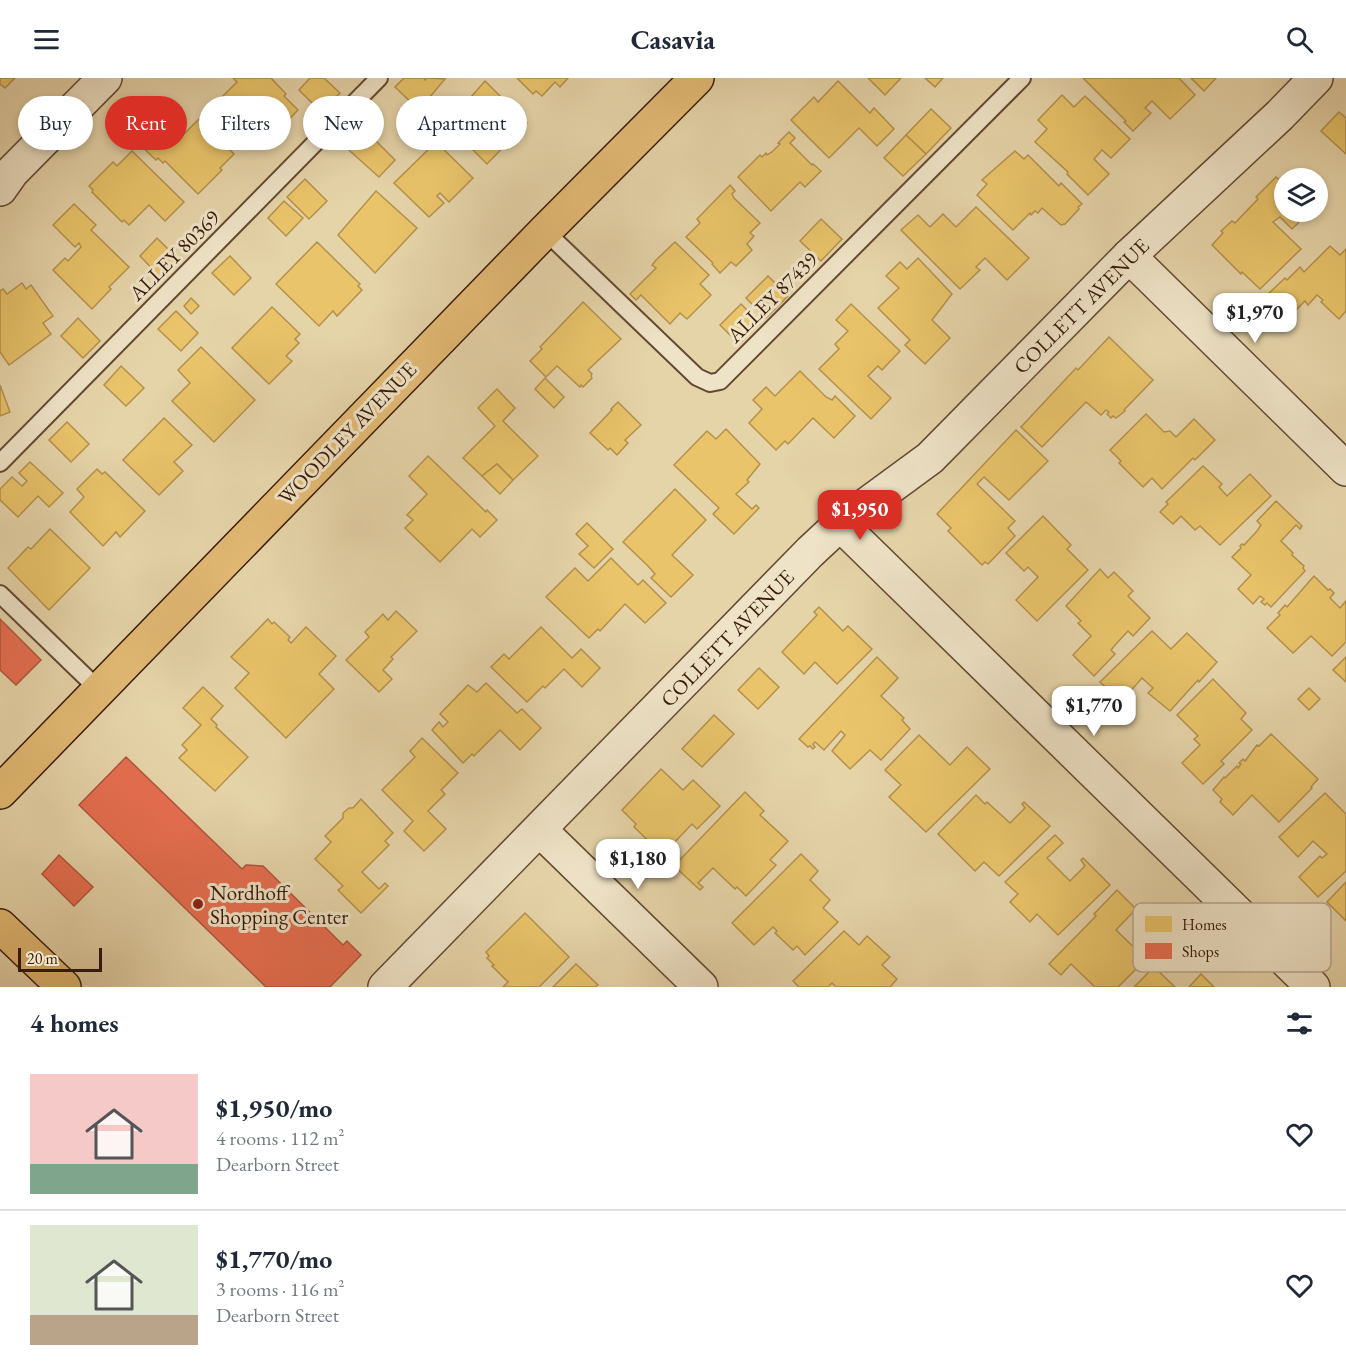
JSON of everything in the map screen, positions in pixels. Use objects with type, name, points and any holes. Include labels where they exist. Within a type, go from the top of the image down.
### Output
[{"type":"main road","name":"WOODLEY AVENUE","points":[[0,792],[545,231],[697,78]]},
{"type":"main road","points":[[0,926],[50,979]]},
{"type":"street","points":[[0,189],[12,172],[105,78]]},
{"type":"street","name":"COLLETT AVENUE","points":[[393,984],[802,561],[840,524],[930,458],[1129,256],[1280,115],[1316,78]]},
{"type":"street","points":[[1129,256],[1346,469]]},
{"type":"street","points":[[840,524],[1227,903]]},
{"type":"street","points":[[540,830],[701,987]]},
{"type":"street","points":[[1298,972],[1313,987]]},
{"type":"lane","name":"ALLEY 80369","points":[[0,463],[379,78]]},
{"type":"lane","name":"ALLEY 87439","points":[[545,231],[697,377],[710,383],[720,381],[1022,78]]},
{"type":"lane","points":[[0,594],[98,689]]},
{"type":"building: Homes","points":[[0,78],[15,78],[5,88],[0,84]]},
{"type":"building: Homes","points":[[233,78],[271,78],[286,94],[284,96],[223,96],[237,82]]},
{"type":"building: Homes","points":[[310,78],[324,78],[340,93],[337,96],[305,96],[299,90]]},
{"type":"building: Homes","points":[[404,78],[445,79],[431,96],[404,96],[395,87]]},
{"type":"building: Homes","points":[[517,78],[568,78],[560,87],[555,82],[542,96],[536,91],[533,94]]},
{"type":"building: Homes","points":[[868,78],[901,78],[885,95]]},
{"type":"building: Homes","points":[[925,78],[943,78],[935,87]]},
{"type":"building: Homes","points":[[1083,78],[1179,78],[1195,95],[1170,119],[1152,101],[1145,108],[1151,113],[1133,131]]},
{"type":"building: Homes","points":[[1191,78],[1216,78],[1204,91]]},
{"type":"building: Homes","points":[[485,81],[500,96],[472,96]]},
{"type":"building: Homes","points":[[838,81],[870,113],[874,108],[894,129],[877,146],[859,128],[829,158],[791,120],[814,97],[818,102]]},
{"type":"building: Homes","points":[[1062,95],[1074,107],[1085,96],[1130,139],[1111,158],[1102,150],[1094,159],[1109,174],[1088,195],[1067,174],[1068,172],[1035,142],[1047,129],[1038,120]]},
{"type":"building: Homes","points":[[291,103],[298,110],[291,117]]},
{"type":"building: Homes","points":[[931,109],[951,128],[926,154],[906,135]]},
{"type":"building: Homes","points":[[1339,112],[1346,118],[1346,154],[1321,131]]},
{"type":"building: Homes","points":[[199,119],[199,150],[230,150],[234,154],[198,194],[165,161],[163,163],[158,158],[156,160],[145,150],[187,150],[187,131]]},
{"type":"building: Homes","points":[[789,132],[795,138],[790,143],[821,171],[805,187],[800,182],[771,211],[738,177],[760,155],[762,157],[772,152]]},
{"type":"building: Homes","points":[[906,135],[926,154],[903,176],[884,158]]},
{"type":"building: Homes","points":[[384,149],[395,160],[379,177],[349,150]]},
{"type":"building: Homes","points":[[428,150],[444,150],[473,178],[449,202],[440,193],[437,196],[444,203],[429,217],[394,183]]},
{"type":"building: Homes","points":[[473,150],[501,150],[487,164]]},
{"type":"building: Homes","points":[[132,151],[184,202],[165,221],[149,205],[129,225],[124,220],[122,222],[92,192],[89,186],[113,162],[117,166]]},
{"type":"building: Homes","points":[[1015,151],[1024,159],[1028,155],[1059,186],[1061,183],[1082,204],[1065,224],[1061,225],[1042,208],[1038,213],[1035,211],[1031,215],[1030,213],[1013,230],[977,195],[987,184],[982,180]]},
{"type":"building: Homes","points":[[305,179],[327,201],[309,219],[287,197]]},
{"type":"building: Homes","points":[[1274,179],[1273,222],[1301,249],[1260,289],[1212,245],[1223,233],[1221,231],[1232,221],[1235,223],[1258,199],[1256,197]]},
{"type":"building: Homes","points":[[730,185],[735,191],[732,194],[734,198],[760,223],[750,233],[754,236],[747,244],[752,250],[736,266],[731,262],[720,273],[686,237],[700,223],[697,219]]},
{"type":"building: Homes","points":[[376,191],[417,228],[375,273],[338,235]]},
{"type":"building: Homes","points":[[284,201],[303,218],[286,236],[268,218]]},
{"type":"building: Homes","points":[[74,204],[96,225],[91,230],[129,267],[92,309],[53,270],[65,258],[68,261],[81,247],[79,243],[75,247],[53,225]]},
{"type":"building: Homes","points":[[976,207],[1029,258],[1007,280],[985,258],[976,267],[980,270],[960,289],[901,230],[918,215],[930,227],[943,214],[956,227]]},
{"type":"building: Homes","points":[[821,219],[842,239],[821,261],[800,241]]},
{"type":"building: Homes","points":[[1285,222],[1299,222],[1292,229]]},
{"type":"building: Homes","points":[[157,238],[180,261],[162,279],[140,256]]},
{"type":"building: Homes","points":[[317,242],[360,284],[358,286],[362,290],[337,316],[333,311],[319,326],[276,284]]},
{"type":"building: Homes","points":[[675,242],[709,275],[700,284],[711,295],[687,319],[680,313],[670,324],[641,295],[636,300],[630,294],[656,268],[652,265]]},
{"type":"building: Homes","points":[[1330,246],[1340,255],[1346,249],[1346,311],[1339,319],[1317,295],[1308,305],[1305,301],[1287,319],[1265,297],[1300,267],[1304,272]]},
{"type":"building: Homes","points":[[230,256],[251,278],[234,295],[212,273]]},
{"type":"building: Homes","points":[[918,258],[952,294],[932,320],[950,338],[925,364],[905,345],[910,340],[878,308],[899,288],[886,276],[900,262],[907,269]]},
{"type":"building: Homes","points":[[768,276],[788,296],[766,318],[746,298]]},
{"type":"building: Homes","points":[[22,283],[26,289],[31,285],[53,316],[43,323],[51,334],[9,365],[0,352],[0,291],[3,289],[7,294]]},
{"type":"building: Homes","points":[[191,298],[199,306],[191,314],[184,306]]},
{"type":"building: Homes","points":[[583,302],[621,339],[588,370],[592,378],[580,387],[557,366],[546,377],[530,361],[542,349],[540,347]]},
{"type":"building: Homes","points":[[741,304],[760,323],[739,344],[720,325]]},
{"type":"building: Homes","points":[[851,304],[900,351],[882,370],[878,366],[868,376],[891,398],[871,419],[819,369],[839,349],[835,344],[848,331],[836,320]]},
{"type":"building: Homes","points":[[272,307],[300,334],[295,339],[299,343],[286,356],[292,361],[269,384],[232,348]]},
{"type":"building: Homes","points":[[176,311],[198,333],[181,351],[158,329]]},
{"type":"building: Homes","points":[[78,318],[100,341],[83,358],[61,336]]},
{"type":"building: Homes","points":[[1109,337],[1153,380],[1116,418],[1113,416],[1111,418],[1106,410],[1101,415],[1086,402],[1042,447],[1021,427],[1076,368],[1078,370]]},
{"type":"building: Homes","points":[[201,347],[255,400],[214,442],[172,401],[190,383],[178,370]]},
{"type":"building: Homes","points":[[121,366],[144,388],[126,406],[104,385]]},
{"type":"building: Homes","points":[[800,371],[826,397],[832,400],[835,396],[855,416],[834,438],[813,418],[788,444],[785,441],[776,450],[749,423],[762,409],[753,400],[766,387],[775,396]]},
{"type":"building: Homes","points":[[545,378],[564,397],[554,408],[535,389]]},
{"type":"building: Homes","points":[[0,385],[10,412],[0,416]]},
{"type":"building: Homes","points":[[497,389],[515,408],[503,421],[538,456],[513,480],[497,464],[482,476],[463,458],[495,426],[478,408]]},
{"type":"building: Homes","points":[[618,402],[641,425],[625,440],[628,443],[617,455],[610,448],[608,450],[590,433]]},
{"type":"building: Homes","points":[[1146,414],[1164,432],[1170,431],[1176,437],[1194,419],[1215,440],[1162,489],[1152,478],[1143,487],[1119,463],[1121,461],[1110,450]]},
{"type":"building: Homes","points":[[164,418],[192,445],[174,462],[183,471],[159,495],[123,460]]},
{"type":"building: Homes","points":[[67,422],[89,444],[71,462],[49,440]]},
{"type":"building: Homes","points":[[726,429],[760,464],[747,480],[749,482],[736,494],[752,509],[756,505],[759,508],[734,534],[713,514],[719,508],[674,465],[707,431],[716,439]]},
{"type":"building: Homes","points":[[1016,430],[1048,461],[1009,500],[984,477],[977,484],[1015,521],[1008,528],[1015,536],[988,564],[985,562],[982,565],[948,531],[951,528],[937,514]]},
{"type":"building: Homes","points":[[428,456],[497,520],[480,537],[472,529],[440,562],[405,528],[413,520],[407,515],[427,494],[409,476]]},
{"type":"building: Homes","points":[[30,462],[63,493],[49,507],[38,496],[18,517],[0,500],[0,489],[12,477],[22,486],[27,481],[19,473]]},
{"type":"building: Homes","points":[[497,464],[513,480],[500,494],[482,476]]},
{"type":"building: Homes","points":[[1203,466],[1222,484],[1219,487],[1227,496],[1250,474],[1271,496],[1220,545],[1200,526],[1195,530],[1181,516],[1173,524],[1160,512],[1168,504],[1166,502]]},
{"type":"building: Homes","points":[[97,469],[102,474],[105,472],[145,511],[120,537],[116,532],[103,546],[70,512],[84,497],[77,489]]},
{"type":"building: Homes","points":[[675,489],[706,520],[672,555],[693,575],[671,597],[651,578],[655,574],[623,542]]},
{"type":"building: Homes","points":[[1276,501],[1302,526],[1300,529],[1296,525],[1281,541],[1304,566],[1305,571],[1271,607],[1261,602],[1264,599],[1260,596],[1253,604],[1238,589],[1251,575],[1232,557],[1241,548],[1240,546],[1244,545],[1257,531],[1261,525],[1257,521]]},
{"type":"building: Homes","points":[[1043,516],[1071,545],[1067,549],[1088,570],[1037,621],[1016,600],[1038,577],[1028,567],[1024,571],[1006,553]]},
{"type":"building: Homes","points":[[587,523],[613,549],[594,568],[579,554],[588,546],[576,534]]},
{"type":"building: Homes","points":[[50,529],[90,568],[49,610],[8,568]]},
{"type":"building: Homes","points":[[611,558],[638,585],[643,580],[666,603],[645,623],[625,604],[600,631],[598,629],[589,638],[546,597],[575,568],[588,581]]},
{"type":"building: Homes","points":[[1100,569],[1108,578],[1114,572],[1133,591],[1128,596],[1150,618],[1133,636],[1128,631],[1111,650],[1115,654],[1094,676],[1073,655],[1091,636],[1078,623],[1081,621],[1066,606]]},
{"type":"building: Homes","points":[[1314,576],[1334,593],[1330,598],[1340,608],[1346,601],[1346,642],[1332,656],[1311,636],[1293,653],[1267,628],[1280,615],[1278,613],[1285,605],[1287,607]]},
{"type":"building: Homes","points":[[819,607],[843,631],[848,626],[872,649],[837,684],[815,662],[804,674],[782,652],[817,615],[814,612]]},
{"type":"building: Homes","points":[[396,611],[417,631],[391,657],[393,659],[383,670],[392,679],[379,692],[346,660],[369,637],[365,632],[383,614],[388,620]]},
{"type":"building: Homes","points":[[268,619],[290,637],[288,640],[291,643],[306,627],[336,656],[319,674],[334,689],[286,738],[235,688],[249,673],[231,657]]},
{"type":"building: Homes","points":[[541,627],[572,658],[581,649],[600,668],[582,687],[564,669],[527,702],[491,667],[504,654],[509,659]]},
{"type":"building: Homes","points":[[1152,631],[1171,649],[1187,633],[1217,662],[1170,711],[1148,693],[1153,688],[1142,678],[1121,702],[1100,682]]},
{"type":"building: Homes","points":[[877,657],[898,678],[881,696],[904,718],[902,720],[910,729],[881,760],[870,750],[850,769],[832,751],[845,735],[841,731],[824,750],[815,742],[813,749],[808,747],[799,739]]},
{"type":"building: Homes","points":[[1346,657],[1346,682],[1333,670]]},
{"type":"building: Homes","points":[[759,668],[779,687],[758,709],[738,690]]},
{"type":"building: Homes","points":[[1213,679],[1246,713],[1241,719],[1252,730],[1221,761],[1224,764],[1203,784],[1182,763],[1200,745],[1194,739],[1198,736],[1177,715]]},
{"type":"building: Homes","points":[[486,683],[517,713],[522,709],[541,728],[520,750],[500,730],[474,756],[472,754],[463,763],[432,730],[439,722],[443,727],[448,722],[440,714],[468,685],[477,692]]},
{"type":"building: Homes","points":[[203,687],[223,706],[211,719],[217,725],[216,727],[248,757],[215,791],[179,758],[187,750],[182,745],[201,725],[183,708]]},
{"type":"building: Homes","points":[[1309,688],[1320,699],[1309,710],[1298,699]]},
{"type":"building: Homes","points":[[714,715],[734,734],[702,767],[682,749]]},
{"type":"building: Homes","points":[[1271,734],[1318,779],[1279,822],[1252,795],[1233,815],[1220,802],[1222,799],[1213,790],[1224,777],[1237,766],[1238,768],[1243,759],[1245,761],[1257,745],[1259,746]]},
{"type":"building: Homes","points":[[919,735],[950,765],[967,747],[990,769],[926,832],[889,797],[901,785],[885,770]]},
{"type":"building: Homes","points":[[422,738],[458,773],[441,790],[445,794],[428,811],[446,829],[424,851],[404,831],[413,821],[382,790],[415,757],[410,751]]},
{"type":"building: Homes","points":[[661,769],[683,790],[693,780],[720,806],[697,829],[692,824],[671,846],[669,850],[673,854],[668,860],[634,827],[636,824],[622,810]]},
{"type":"building: Homes","points":[[745,792],[764,811],[760,815],[788,841],[770,860],[776,865],[746,896],[713,868],[698,883],[703,887],[700,890],[674,866]]},
{"type":"building: Homes","points":[[1325,793],[1346,814],[1346,871],[1318,897],[1299,877],[1320,856],[1322,858],[1327,854],[1313,841],[1298,857],[1279,837]]},
{"type":"building: Homes","points":[[976,795],[1010,823],[1025,808],[1022,804],[1024,802],[1050,826],[999,876],[984,862],[975,871],[938,834]]},
{"type":"building: Homes","points":[[361,799],[393,833],[385,841],[389,845],[362,872],[379,889],[385,883],[388,886],[361,913],[338,890],[343,886],[315,859],[331,842],[325,836],[343,818],[343,813],[353,808]]},
{"type":"building: Homes","points":[[1055,835],[1063,843],[1047,858],[1070,881],[1085,866],[1081,860],[1083,858],[1110,885],[1058,935],[1037,914],[1030,922],[1010,902],[1018,894],[1005,882]]},
{"type":"building: Homes","points":[[801,854],[818,871],[810,880],[830,900],[823,908],[838,922],[805,955],[797,946],[793,950],[775,933],[777,931],[773,927],[754,945],[732,923]]},
{"type":"building: Homes","points":[[1346,882],[1346,921],[1331,906],[1331,903],[1327,902]]},
{"type":"building: Homes","points":[[1117,890],[1133,906],[1133,912],[1116,930],[1133,946],[1133,972],[1118,987],[1095,987],[1071,964],[1061,975],[1049,964],[1096,916],[1094,914]]},
{"type":"building: Homes","points":[[525,913],[569,957],[539,987],[503,987],[508,982],[492,966],[494,965],[487,958],[489,956],[486,952]]},
{"type":"building: Homes","points":[[844,931],[859,945],[867,936],[890,957],[882,965],[897,979],[890,987],[836,987],[832,983],[828,987],[799,987],[793,981]]},
{"type":"building: Homes","points":[[576,964],[598,985],[595,987],[553,987]]},
{"type":"building: Homes","points":[[1149,972],[1159,972],[1175,987],[1134,987]]},
{"type":"building: Homes","points":[[1201,974],[1214,987],[1189,987]]},
{"type":"building: Shops","points":[[0,619],[41,660],[16,685],[0,670]]},
{"type":"building: Shops","points":[[126,757],[242,869],[246,865],[263,866],[343,945],[347,941],[361,955],[330,987],[266,987],[79,805]]},
{"type":"building: Shops","points":[[59,855],[93,887],[74,906],[42,874]]},
{"type":"place","name":"Nordhoff Shopping Center","points":[[198,904]]}]
